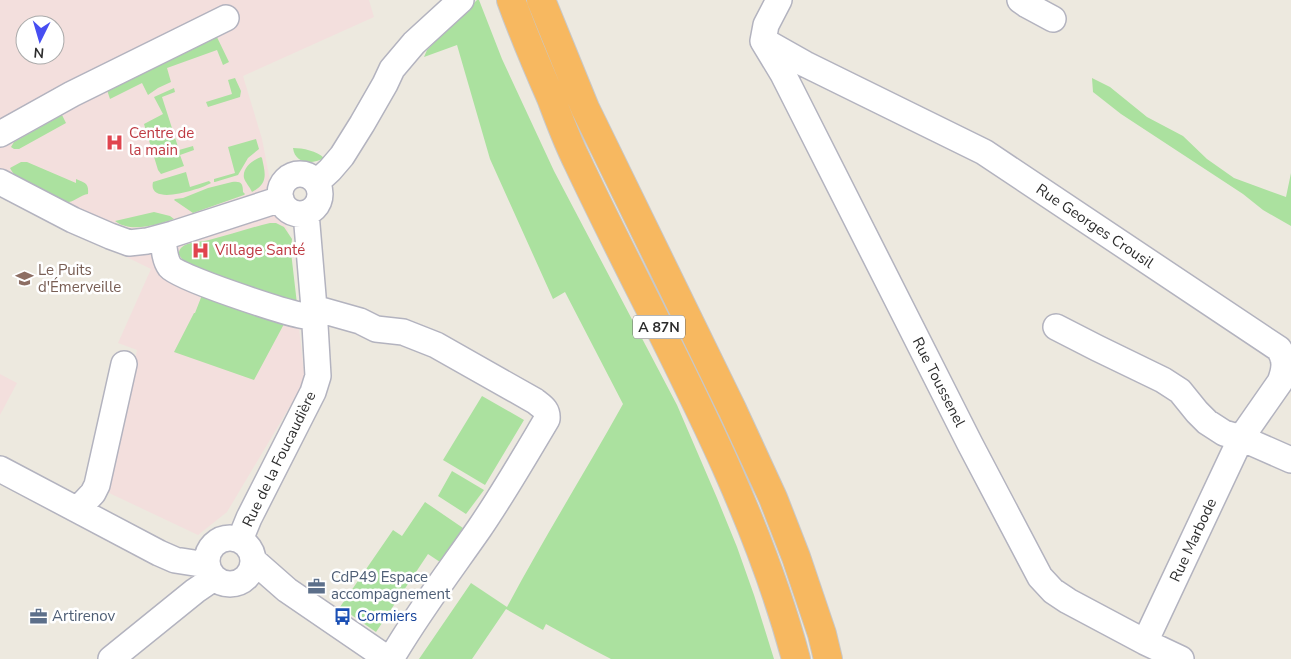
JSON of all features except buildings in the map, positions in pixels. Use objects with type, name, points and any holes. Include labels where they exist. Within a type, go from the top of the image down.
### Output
[{"type":"highway","points":[[494,0],[533,98],[623,254]]},
{"type":"highway","name":"A 87N","points":[[511,0],[576,160],[707,424],[735,485],[773,582],[796,659]]},
{"type":"highway","name":"A 87N","points":[[541,0],[585,108],[774,498],[822,634],[828,659]]},
{"type":"street","points":[[317,182],[337,163],[348,148],[392,69],[414,43],[461,0]]},
{"type":"street","points":[[763,41],[766,25],[779,0]]},
{"type":"street","points":[[1020,0],[1053,19]]},
{"type":"street","points":[[0,134],[72,94],[226,18]]},
{"type":"street","name":"Rue Georges Crousil","points":[[763,41],[805,64],[984,152],[1278,349],[1285,362],[1280,382],[1241,438]]},
{"type":"street","name":"Rue Toussenel","points":[[763,41],[783,74],[1040,577],[1053,591],[1068,601],[1181,659]]},
{"type":"street","points":[[299,173],[314,178],[317,182],[321,196],[315,208],[306,213],[295,213],[284,206],[280,191],[286,179],[299,173]]},
{"type":"street","points":[[0,182],[73,220],[129,243],[163,237],[281,199]]},
{"type":"street","name":"Rue de la Foucaudière","points":[[240,540],[249,518],[313,392],[318,376],[315,313],[306,213]]},
{"type":"street","points":[[163,237],[168,263],[176,272],[274,308],[300,315],[315,313],[360,321],[376,329],[403,332],[436,345],[535,401],[545,408],[548,414],[547,419],[504,491],[389,659],[287,590],[250,569]]},
{"type":"street","points":[[1056,327],[1163,380],[1180,391],[1207,422],[1224,433],[1241,438],[1291,460]]},
{"type":"street","points":[[78,509],[93,493],[96,485],[124,364]]},
{"type":"street","name":"Rue Marbode","points":[[1145,642],[1241,438]]},
{"type":"street","points":[[0,469],[139,543],[175,560],[211,564]]},
{"type":"street","points":[[111,659],[195,591],[211,564],[216,542],[232,537],[240,540],[250,549],[253,557],[250,569],[238,582],[228,584],[219,581],[211,564]]},
{"type":"shaded area","name":"Village Santé","points":[[0,0],[369,0],[374,17],[243,76],[262,139],[272,191],[288,231],[305,381],[227,512],[198,535],[107,492],[137,350],[118,343],[151,269],[0,195]]},
{"type":"shaded area","points":[[0,374],[17,383],[0,415]]},
{"type":"green space","points":[[479,0],[502,59],[554,171],[677,405],[737,547],[774,659],[611,659],[546,624],[543,630],[506,609],[472,659],[419,659],[471,583],[507,607],[623,404],[565,292],[553,299],[490,159],[457,45],[424,57],[427,50]]},
{"type":"green space","points":[[214,31],[229,62],[223,65],[217,50],[167,68],[171,82],[148,95],[142,83],[110,99],[106,87]]},
{"type":"green space","points":[[235,78],[241,91],[240,97],[208,107],[206,102],[232,94],[228,80]]},
{"type":"green space","points":[[1092,78],[1110,87],[1147,117],[1183,136],[1207,159],[1234,178],[1286,197],[1291,173],[1291,226],[1263,210],[1243,194],[1121,114],[1093,92]]},
{"type":"green space","points":[[174,88],[175,92],[162,97],[179,150],[193,146],[194,150],[180,155],[184,166],[161,174],[158,170],[144,124],[163,114],[154,97]]},
{"type":"green space","points":[[62,115],[66,123],[19,149],[11,147],[14,142]]},
{"type":"green space","points":[[256,139],[259,149],[248,158],[238,175],[214,182],[214,179],[235,173],[228,147]]},
{"type":"green space","points":[[293,148],[310,150],[324,158],[314,162],[305,162],[297,157]]},
{"type":"green space","points":[[261,157],[264,168],[263,181],[252,192],[244,178],[244,174],[246,168],[252,162]]},
{"type":"green space","points":[[21,162],[27,162],[76,183],[76,179],[82,181],[87,185],[88,194],[69,202],[43,192],[17,177],[10,168]]},
{"type":"green space","points":[[186,172],[190,187],[209,181],[211,183],[197,189],[176,194],[158,194],[153,189],[153,182]]},
{"type":"green space","points":[[232,182],[241,183],[244,195],[193,213],[174,200],[208,188]]},
{"type":"green space","points":[[154,212],[170,216],[174,219],[144,227],[128,227],[115,221]]},
{"type":"green space","points":[[276,223],[284,227],[292,239],[291,252],[297,304],[192,267],[186,264],[179,255],[180,249],[188,244]]},
{"type":"green space","points":[[202,295],[284,324],[254,380],[174,352],[195,313]]},
{"type":"green space","points":[[482,396],[524,420],[485,485],[443,460]]},
{"type":"green space","points":[[452,471],[484,490],[466,514],[438,496]]},
{"type":"green space","points":[[425,502],[463,528],[440,562],[428,554],[376,632],[340,607],[393,530],[402,536]]},
{"type":"place","name":"Centre de la main","points":[[115,142]]},
{"type":"place","name":"Village Santé","points":[[201,250]]},
{"type":"place","name":"Le Puits d'Émerveille","points":[[24,279]]},
{"type":"place","name":"CdP49 Espace accompagnement","points":[[317,586]]},
{"type":"place","name":"Artirenov","points":[[38,616]]},
{"type":"place","name":"Cormiers","points":[[343,616]]}]
